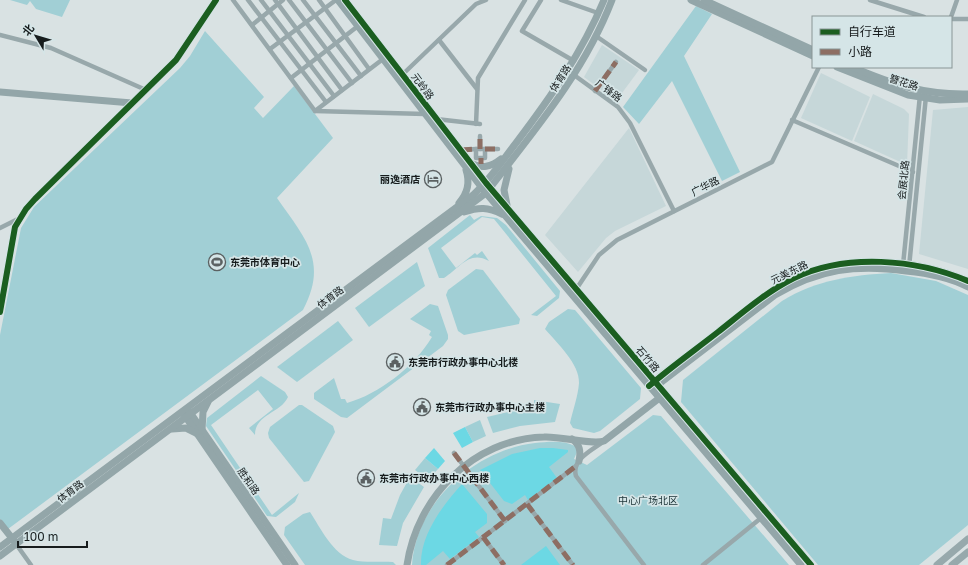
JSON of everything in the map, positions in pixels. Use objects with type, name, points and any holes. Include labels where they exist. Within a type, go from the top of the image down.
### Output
[{"type":"main road","points":[[937,565],[968,539]]},
{"type":"main road","points":[[952,565],[968,552]]},
{"type":"street","points":[[0,312],[15,227],[20,218],[36,199],[176,60],[216,0]]},
{"type":"street","points":[[233,0],[314,111]]},
{"type":"street","points":[[248,0],[326,102]]},
{"type":"street","points":[[261,0],[334,96]]},
{"type":"street","points":[[252,25],[269,11],[277,2],[283,0]]},
{"type":"street","points":[[289,0],[352,83]]},
{"type":"street","points":[[303,0],[361,76]]},
{"type":"street","points":[[319,0],[369,69]]},
{"type":"street","points":[[270,50],[337,0]]},
{"type":"street","name":"元岭路","points":[[337,0],[425,114],[486,188]]},
{"type":"street","name":"元岭路","points":[[345,0],[436,119],[466,164]]},
{"type":"street","points":[[402,75],[476,4],[486,0]]},
{"type":"street","points":[[436,119],[478,124],[478,78],[525,0]]},
{"type":"street","points":[[541,0],[522,31],[574,61]]},
{"type":"street","points":[[561,0],[598,13]]},
{"type":"street","name":"体育路","points":[[512,155],[583,46],[604,0]]},
{"type":"street","name":"体育路","points":[[0,547],[14,541],[166,432],[186,412],[212,397],[486,188],[512,155],[547,115],[574,75],[596,36],[612,0]]},
{"type":"street","points":[[691,0],[812,56]]},
{"type":"street","points":[[704,0],[812,50]]},
{"type":"street","points":[[870,0],[921,16]]},
{"type":"street","points":[[952,16],[957,0]]},
{"type":"street","points":[[277,2],[342,90]]},
{"type":"street","points":[[952,18],[968,19]]},
{"type":"street","points":[[291,78],[358,26]]},
{"type":"street","points":[[0,35],[51,48],[146,90]]},
{"type":"street","points":[[596,36],[645,70]]},
{"type":"street","points":[[439,40],[478,89]]},
{"type":"street","points":[[314,111],[383,59]]},
{"type":"street","points":[[595,91],[616,62]]},
{"type":"street","name":"广华路","points":[[574,292],[596,258],[605,248],[617,240],[772,162],[818,68]]},
{"type":"street","name":"簪花路","points":[[839,68],[884,86],[923,95],[968,99]]},
{"type":"street","name":"簪花路","points":[[854,68],[923,95],[968,94]]},
{"type":"street","name":"广锋路","points":[[574,75],[618,107],[630,123],[674,211]]},
{"type":"street","points":[[0,92],[132,103]]},
{"type":"street","name":"会展北路","points":[[906,268],[913,172],[923,95]]},
{"type":"street","name":"会展北路","points":[[906,268],[923,95]]},
{"type":"street","points":[[314,111],[425,114]]},
{"type":"street","points":[[792,120],[913,172]]},
{"type":"street","points":[[480,136],[480,149],[476,158],[485,158],[480,149]]},
{"type":"street","points":[[462,150],[498,149]]},
{"type":"street","points":[[457,211],[467,190],[468,176],[466,164],[489,167],[512,155]]},
{"type":"street","points":[[457,211],[490,208],[508,213],[505,199],[504,181],[512,155]]},
{"type":"street","points":[[481,158],[481,164]]},
{"type":"street","name":"石竹路","points":[[486,188],[653,386],[811,565]]},
{"type":"street","name":"体育路","points":[[0,556],[14,541],[457,211]]},
{"type":"street","points":[[0,228],[20,218]]},
{"type":"street","name":"元美东路","points":[[653,386],[759,300],[795,278],[822,268],[866,261],[906,268],[968,287]]},
{"type":"street","name":"元美东路","points":[[906,268],[936,270],[968,281]]},
{"type":"street","points":[[448,565],[662,396]]},
{"type":"street","name":"石竹路","points":[[662,396],[801,565]]},
{"type":"street","points":[[166,432],[182,428],[199,432],[202,412],[212,397]]},
{"type":"street","name":"胜和路","points":[[186,412],[287,565]]},
{"type":"street","name":"胜和路","points":[[199,432],[295,565]]},
{"type":"street","points":[[407,565],[415,532],[426,509],[438,491],[464,466],[482,454],[510,442],[543,437],[570,438],[595,442],[604,441]]},
{"type":"street","points":[[570,438],[579,446],[575,472],[578,480],[644,565]]},
{"type":"street","points":[[454,453],[505,521]]},
{"type":"street","points":[[527,504],[573,565]]},
{"type":"street","points":[[703,565],[761,518]]},
{"type":"street","points":[[0,523],[31,565]]},
{"type":"street","points":[[483,537],[504,565]]},
{"type":"shaded area","points":[[602,45],[639,70],[616,101],[584,77]]},
{"type":"shaded area","points":[[821,73],[870,97],[852,141],[801,118]]},
{"type":"shaded area","points":[[873,94],[904,109],[909,114],[907,165],[854,141]]},
{"type":"shaded area","points":[[968,107],[968,269],[919,254],[933,110]]},
{"type":"shaded area","points":[[629,128],[666,206],[615,231],[606,238],[578,272],[545,235]]},
{"type":"green space","points":[[10,0],[70,0],[62,17],[36,9],[30,1],[27,5]]},
{"type":"green space","points":[[696,6],[712,14],[684,56],[740,172],[722,181],[672,81],[639,124],[623,107]]},
{"type":"green space","name":"东莞市体育中心","points":[[205,31],[264,97],[254,108],[263,118],[294,86],[333,138],[277,198],[296,225],[310,250],[314,277],[310,293],[303,310],[8,529],[0,519],[0,335],[21,228],[34,207],[180,68],[190,56]]},
{"type":"green space","points":[[470,215],[474,220],[481,216],[497,218],[506,225],[560,291],[559,298],[537,316],[531,315],[556,296],[494,219],[482,217],[441,248],[456,268],[475,253],[477,255],[482,251],[489,261],[482,258],[470,259],[444,278],[439,278],[428,248]]},
{"type":"green space","points":[[417,262],[425,286],[369,327],[355,308]]},
{"type":"green space","points":[[476,269],[483,270],[520,319],[519,324],[464,335],[458,331],[446,295],[448,290]]},
{"type":"green space","points":[[891,273],[936,281],[968,295],[968,525],[919,565],[818,565],[681,402],[683,380],[782,301],[795,294],[821,283],[848,277]]},
{"type":"green space","points":[[430,304],[438,306],[448,335],[448,339],[443,346],[347,418],[341,417],[314,399],[314,393],[334,378],[341,399],[345,399],[347,403],[371,393],[395,378],[406,369],[416,359],[432,337],[429,335],[431,331],[410,319]]},
{"type":"green space","points":[[568,309],[575,310],[641,388],[640,399],[600,431],[594,433],[573,428],[570,423],[578,393],[578,376],[572,361],[545,329],[549,322]]},
{"type":"green space","points":[[338,321],[353,340],[297,382],[277,367]]},
{"type":"green space","points":[[261,376],[285,392],[288,397],[280,407],[259,422],[255,435],[249,428],[273,409],[258,390],[211,425],[272,515],[299,493],[295,502],[276,517],[267,516],[206,426],[207,418]]},
{"type":"green space","points":[[534,400],[560,404],[555,422],[520,426],[493,433],[487,417],[508,412],[534,409]]},
{"type":"green space","points":[[299,405],[302,405],[333,426],[335,432],[309,481],[304,482],[269,438],[268,433],[270,427]]},
{"type":"green space","name":"中心广场北区","points":[[653,415],[661,416],[789,565],[412,565],[416,542],[424,520],[452,483],[471,468],[491,456],[513,448],[535,443],[550,442],[560,442],[575,446],[577,452],[574,459],[587,465]]},
{"type":"green space","points":[[480,420],[486,436],[473,442],[465,427]]},
{"type":"green space","points":[[425,458],[438,469],[428,480],[415,470]]},
{"type":"green space","points":[[410,477],[424,487],[403,523],[397,546],[379,545],[383,518],[391,519],[400,495]]},
{"type":"green space","points":[[310,512],[333,547],[346,557],[353,560],[362,561],[393,562],[396,565],[305,565],[284,535],[285,527],[303,514]]},
{"type":"water","points":[[465,427],[473,442],[462,448],[453,433]]},
{"type":"water","points":[[434,448],[445,461],[438,469],[425,458]]},
{"type":"water","points":[[540,448],[568,450],[568,452],[549,467],[557,478],[528,500],[525,495],[512,504],[504,501],[480,470],[512,454]]},
{"type":"water","points":[[462,484],[487,514],[487,523],[475,532],[479,537],[450,559],[443,551],[426,565],[421,565],[424,543],[434,521],[447,501]]},
{"type":"water","points":[[546,546],[560,565],[521,565]]},
{"type":"marked path","points":[[595,91],[616,62]]},
{"type":"marked path","points":[[480,136],[480,149]]},
{"type":"marked path","points":[[462,150],[476,149]]},
{"type":"marked path","points":[[485,149],[498,149]]},
{"type":"marked path","points":[[481,158],[481,164]]},
{"type":"marked path","points":[[454,453],[505,521]]},
{"type":"marked path","points":[[447,565],[576,466]]},
{"type":"marked path","points":[[527,504],[573,565]]},
{"type":"marked path","points":[[483,537],[504,565]]},
{"type":"cycle path","points":[[0,312],[15,227],[26,209],[176,60],[216,0]]},
{"type":"cycle path","points":[[345,0],[486,183],[811,565]]},
{"type":"cycle path","points":[[649,386],[764,296],[794,278],[814,270],[858,262],[881,262],[926,268],[968,281]]},
{"type":"place","name":"丽逸酒店","points":[[433,179]]},
{"type":"place","name":"东莞市体育中心","points":[[217,262]]},
{"type":"place","name":"东莞市行政办事中心北楼","points":[[395,362]]},
{"type":"place","name":"东莞市行政办事中心主楼","points":[[422,407]]},
{"type":"place","name":"东莞市行政办事中心西楼","points":[[366,478]]}]
